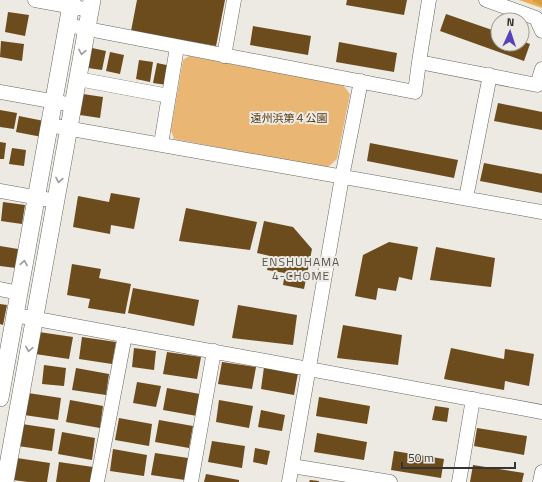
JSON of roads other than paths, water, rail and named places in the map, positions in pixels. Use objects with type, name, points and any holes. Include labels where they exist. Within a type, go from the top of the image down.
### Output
[{"type":"street","points":[[5,482],[91,5],[35,0]]},
{"type":"street","points":[[224,56],[234,0]]},
{"type":"street","points":[[67,25],[415,92],[429,0]]},
{"type":"street","points":[[486,0],[536,18],[542,31]]},
{"type":"street","points":[[21,391],[1,391],[71,3]]},
{"type":"street","points":[[161,144],[177,46]]},
{"type":"street","points":[[419,62],[538,84],[542,69]]},
{"type":"street","points":[[466,198],[490,76]]},
{"type":"street","points":[[78,79],[169,96]]},
{"type":"street","points":[[289,482],[342,177],[361,81]]},
{"type":"street","points":[[0,92],[73,105]]},
{"type":"street","points":[[49,125],[542,212]]},
{"type":"street","points":[[0,191],[56,200]]},
{"type":"street","points":[[0,289],[19,293]]},
{"type":"street","points":[[15,315],[542,412]]},
{"type":"street","points":[[97,482],[125,335]]},
{"type":"street","points":[[191,482],[214,351]]},
{"type":"street","points":[[459,482],[473,399]]},
{"type":"street","points":[[292,466],[370,480],[390,482]]},
{"type":"street","points":[[540,482],[542,472]]},
{"type":"waterway","points":[[535,0],[542,3]]},
{"type":"district","name":"ENSHUHAMA 4-CHOME","points":[[301,268]]},
{"type":"park label","name":"遠州浜第４公園","points":[[289,118]]}]
